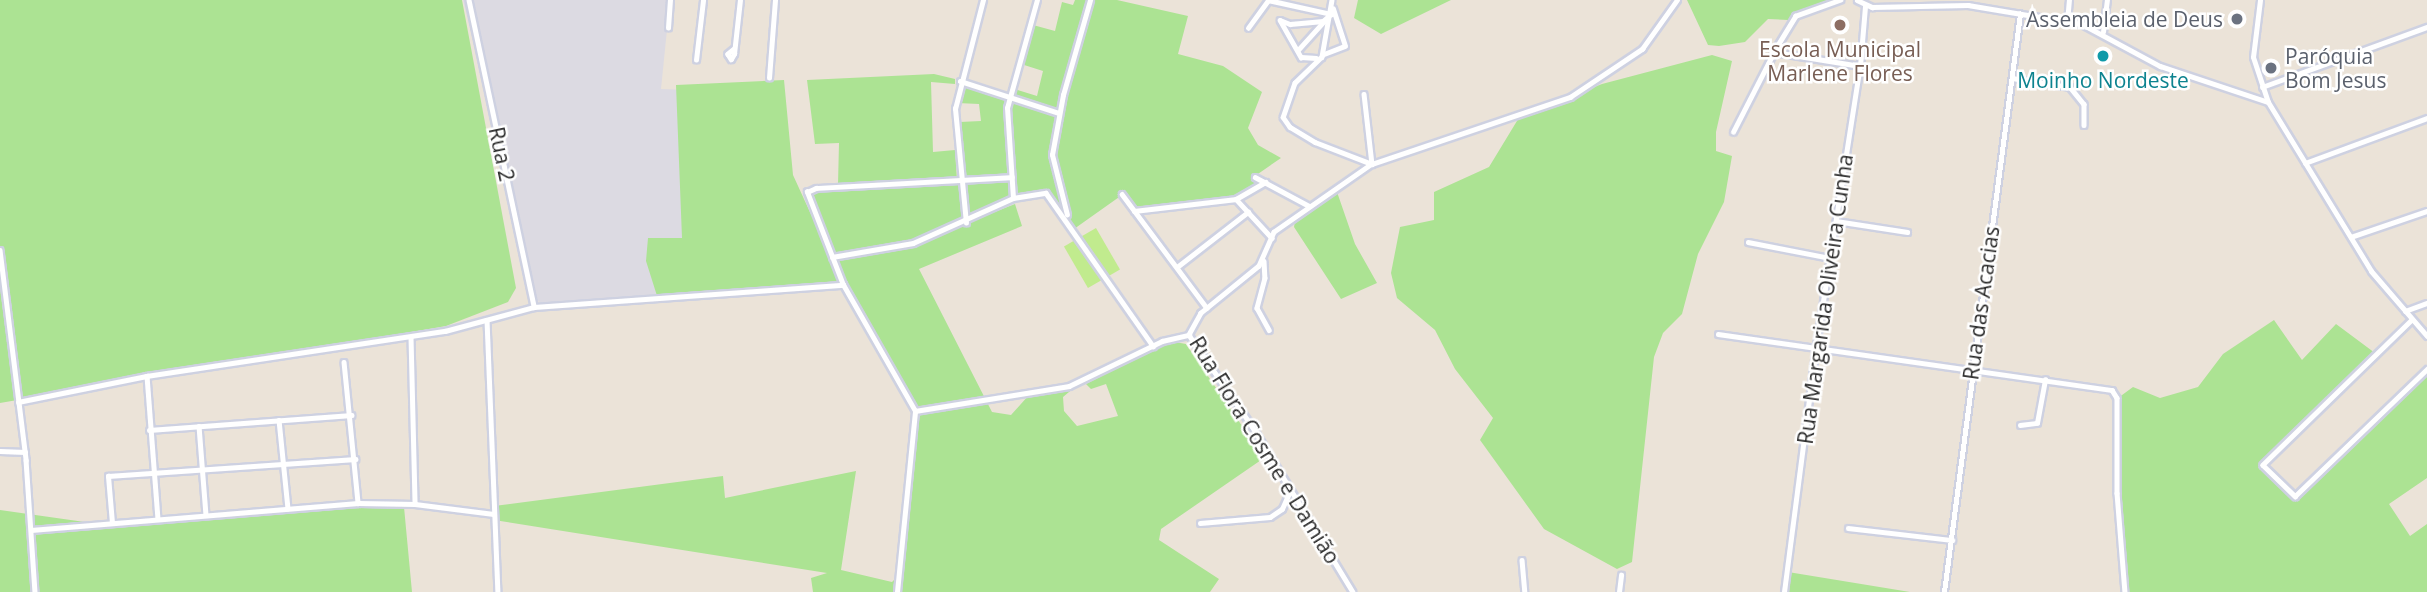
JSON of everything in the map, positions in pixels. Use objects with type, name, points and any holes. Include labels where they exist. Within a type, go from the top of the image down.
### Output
[{"type":"street","name":"Rua 2","points":[[469,0],[534,307]]},
{"type":"street","points":[[668,28],[670,0]]},
{"type":"street","points":[[696,61],[702,0]]},
{"type":"street","points":[[734,49],[740,0]]},
{"type":"street","points":[[769,78],[775,0]]},
{"type":"street","points":[[966,223],[955,109],[960,81],[983,0]]},
{"type":"street","points":[[1013,198],[1009,96],[1037,0]]},
{"type":"street","points":[[1068,219],[1052,155],[1059,113],[1090,0]]},
{"type":"street","points":[[1248,28],[1268,0],[1332,11]]},
{"type":"street","points":[[1332,0],[1323,54],[1319,64],[1296,83],[1283,110],[1284,120],[1315,142],[1372,164]]},
{"type":"street","points":[[1269,330],[1257,311],[1265,278],[1264,261],[1272,238],[1309,206],[1372,164],[1570,97],[1643,49],[1677,0]]},
{"type":"street","points":[[1733,132],[1774,52],[1796,16],[1841,0]]},
{"type":"street","points":[[1857,0],[1872,7],[1954,4],[2067,22],[2103,32],[2160,66],[2268,102]]},
{"type":"street","points":[[2067,22],[2069,0]]},
{"type":"street","points":[[2103,32],[2107,0]]},
{"type":"street","points":[[2260,0],[2253,45],[2261,87],[2268,102],[2351,237],[2404,311],[2427,336]]},
{"type":"street","name":"Rua Margarida Oliveira Cunha","points":[[1784,592],[1816,346],[1860,66],[1865,6]]},
{"type":"street","points":[[1298,50],[1332,11]]},
{"type":"street","points":[[1323,54],[1345,46],[1332,11]]},
{"type":"street","name":"Rua das Acacias","points":[[1944,592],[1971,370],[2020,14]]},
{"type":"street","points":[[1316,58],[1306,60],[1280,20],[1290,24],[1323,21]]},
{"type":"street","points":[[2261,87],[2427,27]]},
{"type":"street","points":[[1774,52],[1860,66]]},
{"type":"street","points":[[2012,78],[2070,87],[2084,104],[2084,125]]},
{"type":"street","points":[[960,81],[1059,113]]},
{"type":"street","points":[[1364,94],[1372,164]]},
{"type":"street","points":[[2304,163],[2427,118]]},
{"type":"street","points":[[897,592],[915,411],[843,285],[806,195],[810,188],[961,183],[1012,177]]},
{"type":"street","points":[[1255,177],[1309,206]]},
{"type":"street","points":[[1134,211],[1236,199],[1265,182]]},
{"type":"street","points":[[832,257],[913,243],[966,223],[1013,198],[1046,193],[1068,219],[1153,345]]},
{"type":"street","points":[[1122,194],[1207,308]]},
{"type":"street","points":[[1236,199],[1272,238]]},
{"type":"street","points":[[2351,237],[2427,211]]},
{"type":"street","points":[[1177,267],[1248,212]]},
{"type":"street","points":[[1836,221],[1907,232]]},
{"type":"street","points":[[1748,242],[1830,258]]},
{"type":"street","points":[[0,250],[25,452],[35,592]]},
{"type":"street","name":"Rua Flora Cosme e Damião","points":[[1264,261],[1207,308],[1189,335],[1353,592]]},
{"type":"street","points":[[18,402],[147,376],[411,337],[534,307],[843,285]]},
{"type":"street","points":[[2404,311],[2427,303]]},
{"type":"street","points":[[487,320],[498,592]]},
{"type":"street","points":[[2413,320],[2263,465],[2295,496],[2427,369]]},
{"type":"street","points":[[1718,334],[2106,387],[2115,393],[2117,493],[2125,592]]},
{"type":"street","points":[[915,411],[1069,386],[1153,345],[1189,335]]},
{"type":"street","points":[[411,337],[415,503]]},
{"type":"street","points":[[344,362],[358,503]]},
{"type":"street","points":[[147,376],[149,430],[158,519]]},
{"type":"street","points":[[2020,425],[2037,423],[2045,380]]},
{"type":"street","points":[[149,430],[351,415]]},
{"type":"street","points":[[279,421],[288,509]]},
{"type":"street","points":[[198,426],[206,515]]},
{"type":"street","points":[[0,451],[25,452]]},
{"type":"street","points":[[112,523],[108,476],[355,459]]},
{"type":"street","points":[[1200,523],[1270,517],[1282,509],[1290,490]]},
{"type":"street","points":[[31,530],[358,503],[415,503],[493,514]]},
{"type":"street","points":[[1848,528],[1952,540]]},
{"type":"street","points":[[1522,560],[1525,592]]},
{"type":"street","points":[[1619,592],[1622,575]]},
{"type":"shaded area","points":[[463,0],[670,0],[661,89],[688,90],[688,241],[662,293],[549,307],[536,300]]},
{"type":"green space","points":[[0,0],[462,0],[516,288],[508,302],[446,326],[0,403]]},
{"type":"green space","points":[[1075,0],[1117,0],[1188,16],[1178,54],[1223,66],[1262,92],[1248,128],[1258,145],[1281,158],[1255,176],[1265,182],[1234,199],[1134,211],[1122,195],[1074,229],[1054,199],[1030,192],[925,239],[868,252],[908,246],[1015,204],[1022,226],[919,269],[992,412],[1011,415],[1029,395],[1075,387],[1063,397],[1064,411],[1077,426],[1118,416],[1106,384],[1091,389],[1086,384],[1169,341],[1186,344],[1264,458],[1161,529],[1159,540],[1219,579],[1210,592],[813,592],[811,578],[827,573],[494,520],[494,506],[723,476],[725,498],[856,471],[841,570],[892,582],[900,574],[917,414],[843,285],[719,290],[658,299],[646,261],[648,238],[682,238],[676,85],[784,80],[793,175],[836,269],[836,256],[832,257],[806,195],[816,188],[961,183],[960,122],[981,121],[979,104],[957,103],[960,81],[1009,96],[1011,88],[1037,96],[1043,71],[1021,64],[1033,25],[1055,31],[1062,2],[1073,5]]},
{"type":"green space","points":[[1358,0],[1451,0],[1381,34],[1354,18]]},
{"type":"green space","points":[[1687,0],[1830,0],[1788,20],[1768,19],[1745,42],[1719,46],[1708,45]]},
{"type":"green space","points":[[1712,55],[1732,61],[1716,132],[1716,151],[1732,156],[1724,202],[1698,254],[1682,314],[1663,333],[1654,357],[1632,562],[1617,569],[1544,529],[1480,440],[1493,418],[1455,369],[1435,330],[1397,298],[1391,273],[1400,227],[1434,220],[1434,192],[1489,167],[1520,116],[1602,84]]},
{"type":"green space","points":[[934,74],[955,79],[955,84],[931,82],[933,152],[955,150],[957,181],[838,184],[839,143],[815,144],[807,80]]},
{"type":"green space","points":[[1337,192],[1355,244],[1377,283],[1341,299],[1294,227],[1295,221]]},
{"type":"green space","points":[[1096,228],[1120,270],[1088,288],[1064,246]]},
{"type":"green space","points":[[2274,320],[2302,360],[2336,324],[2375,353],[2261,465],[2296,500],[2427,373],[2427,478],[2389,504],[2410,536],[2427,524],[2427,592],[2128,592],[2122,535],[2118,398],[2133,387],[2160,398],[2198,387],[2223,354]]},
{"type":"green space","points":[[367,507],[404,507],[412,592],[0,592],[0,510],[113,526]]},
{"type":"green space","points":[[1788,572],[1910,592],[1786,592]]},
{"type":"place","name":"Assembleia de Deus","points":[[2237,19]]},
{"type":"place","name":"Escola Municipal Marlene Flores","points":[[1840,25]]},
{"type":"place","name":"Moinho Nordeste","points":[[2103,56]]},
{"type":"place","name":"Paróquia Bom Jesus","points":[[2271,68]]}]
